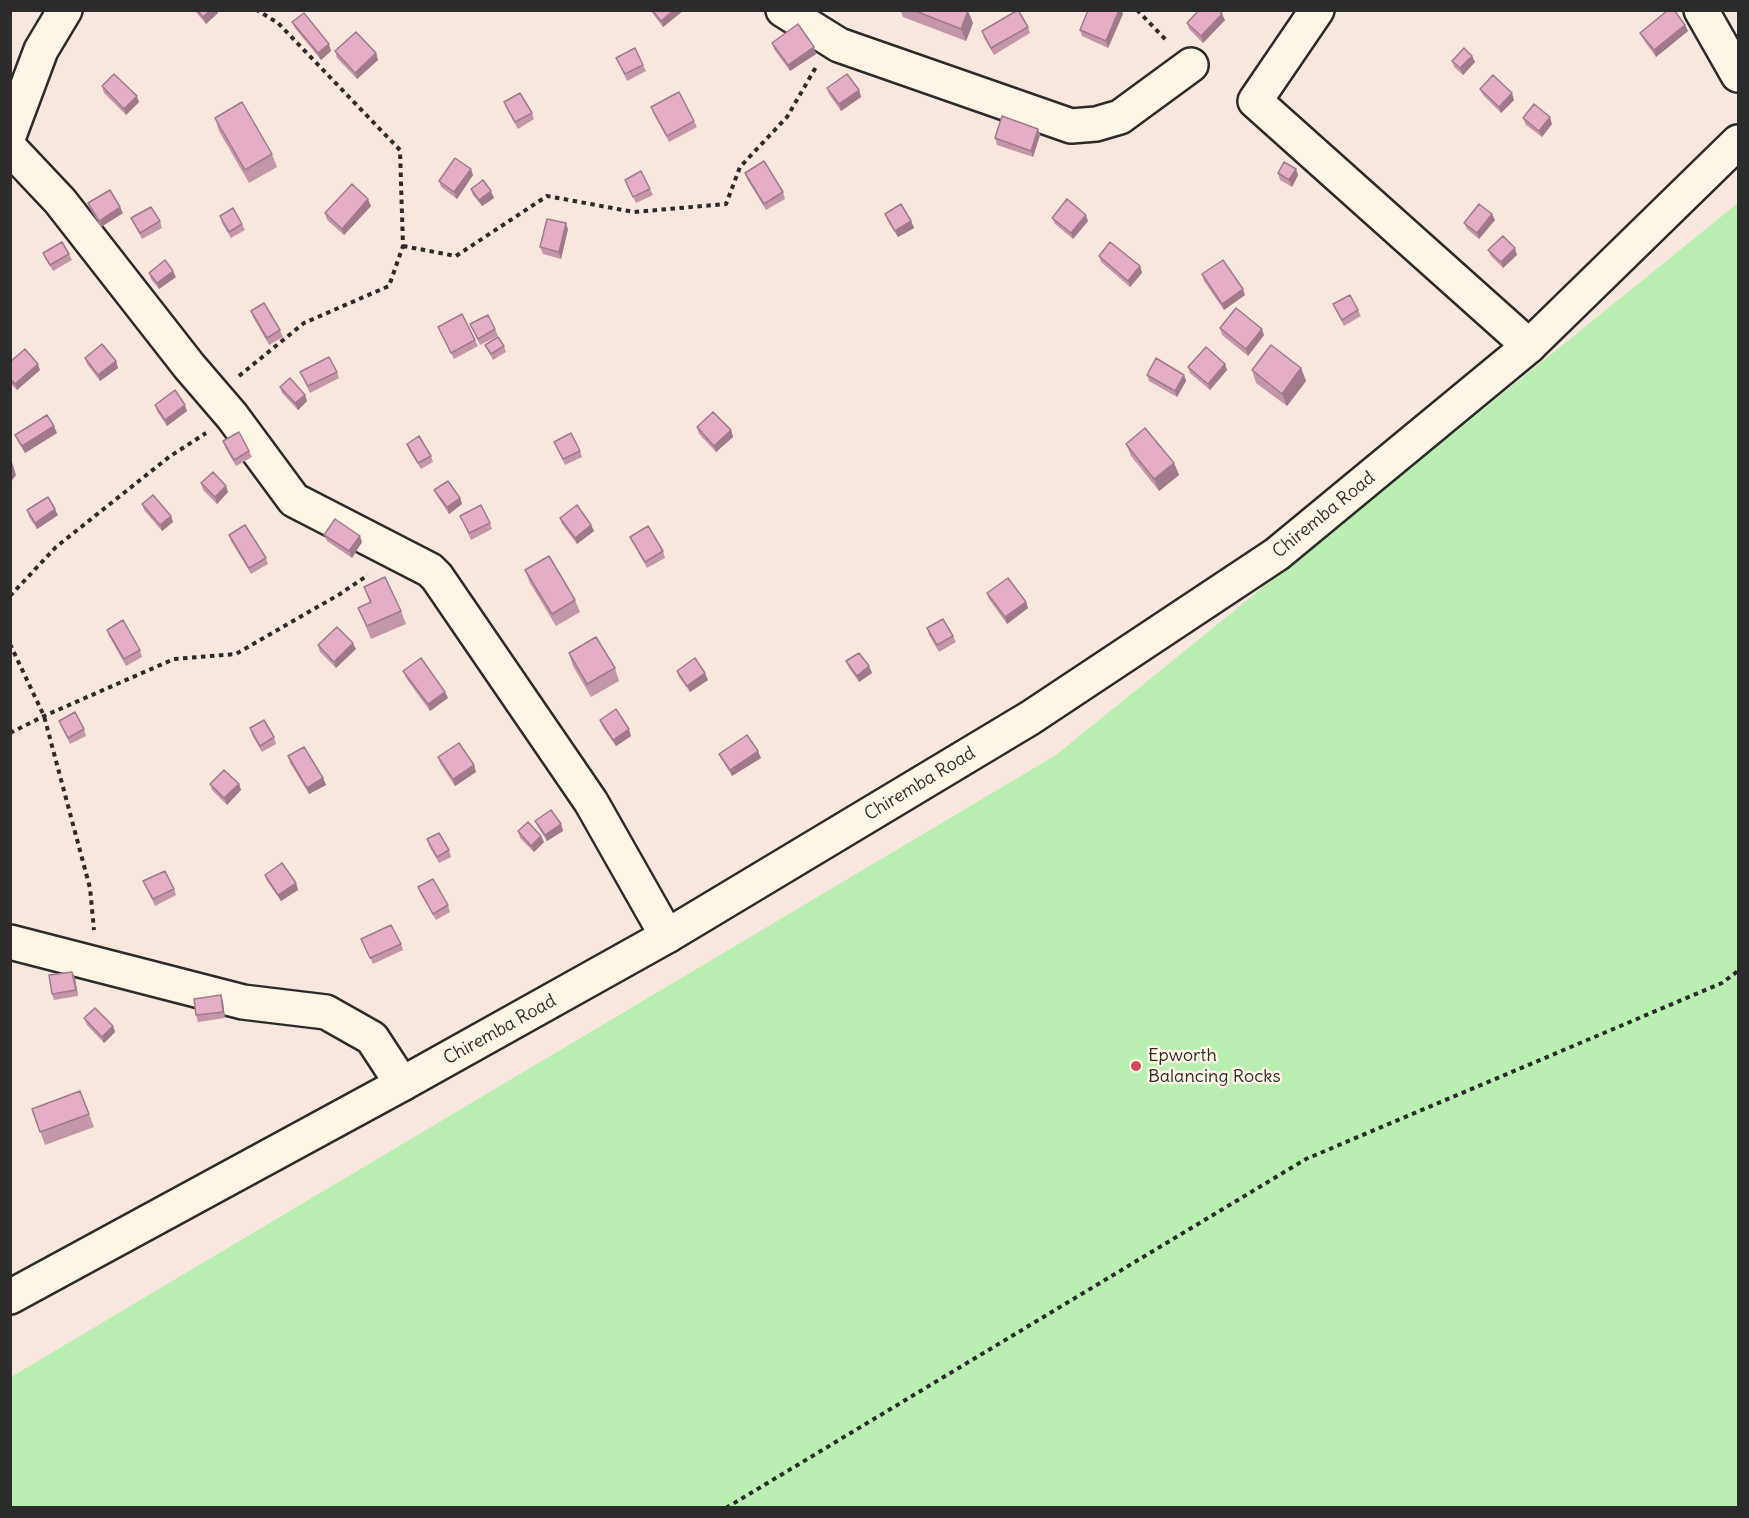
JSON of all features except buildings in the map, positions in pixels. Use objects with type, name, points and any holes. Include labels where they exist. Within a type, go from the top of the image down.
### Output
[{"type":"street","points":[[10,133],[41,51],[65,10]]},
{"type":"street","points":[[783,10],[840,45],[1071,126],[1096,124],[1120,117],[1191,65]]},
{"type":"street","points":[[1317,10],[1255,101],[1529,346]]},
{"type":"street","points":[[1701,10],[1738,75]]},
{"type":"street","name":"Chiremba Road","points":[[10,1297],[402,1084],[668,936],[1030,718],[1277,554],[1529,346],[1738,142]]},
{"type":"street","points":[[10,148],[60,201],[189,366],[224,406],[294,500],[430,570],[437,576],[591,802],[668,936]]},
{"type":"street","points":[[10,942],[243,1002],[326,1012],[372,1038],[402,1084]]},
{"type":"path","points":[[10,596],[56,547],[169,457],[224,406],[304,323],[389,286],[403,246],[400,150],[278,23],[257,10]]},
{"type":"path","points":[[403,246],[456,256],[547,196],[634,212],[726,204],[740,167],[787,117],[819,61],[840,45]]},
{"type":"path","points":[[10,733],[174,659],[236,654],[340,594],[399,554]]},
{"type":"path","points":[[10,644],[44,716],[90,888],[92,917],[100,964]]},
{"type":"path","points":[[726,1508],[1306,1159],[1722,983],[1738,971]]},
{"type":"green space","name":"Epworth Balancing Rocks","points":[[1738,203],[1738,1507],[11,1507],[11,1377],[1056,755]]},
{"type":"place","name":"Epworth Balancing Rocks","points":[[1136,1066]]}]
